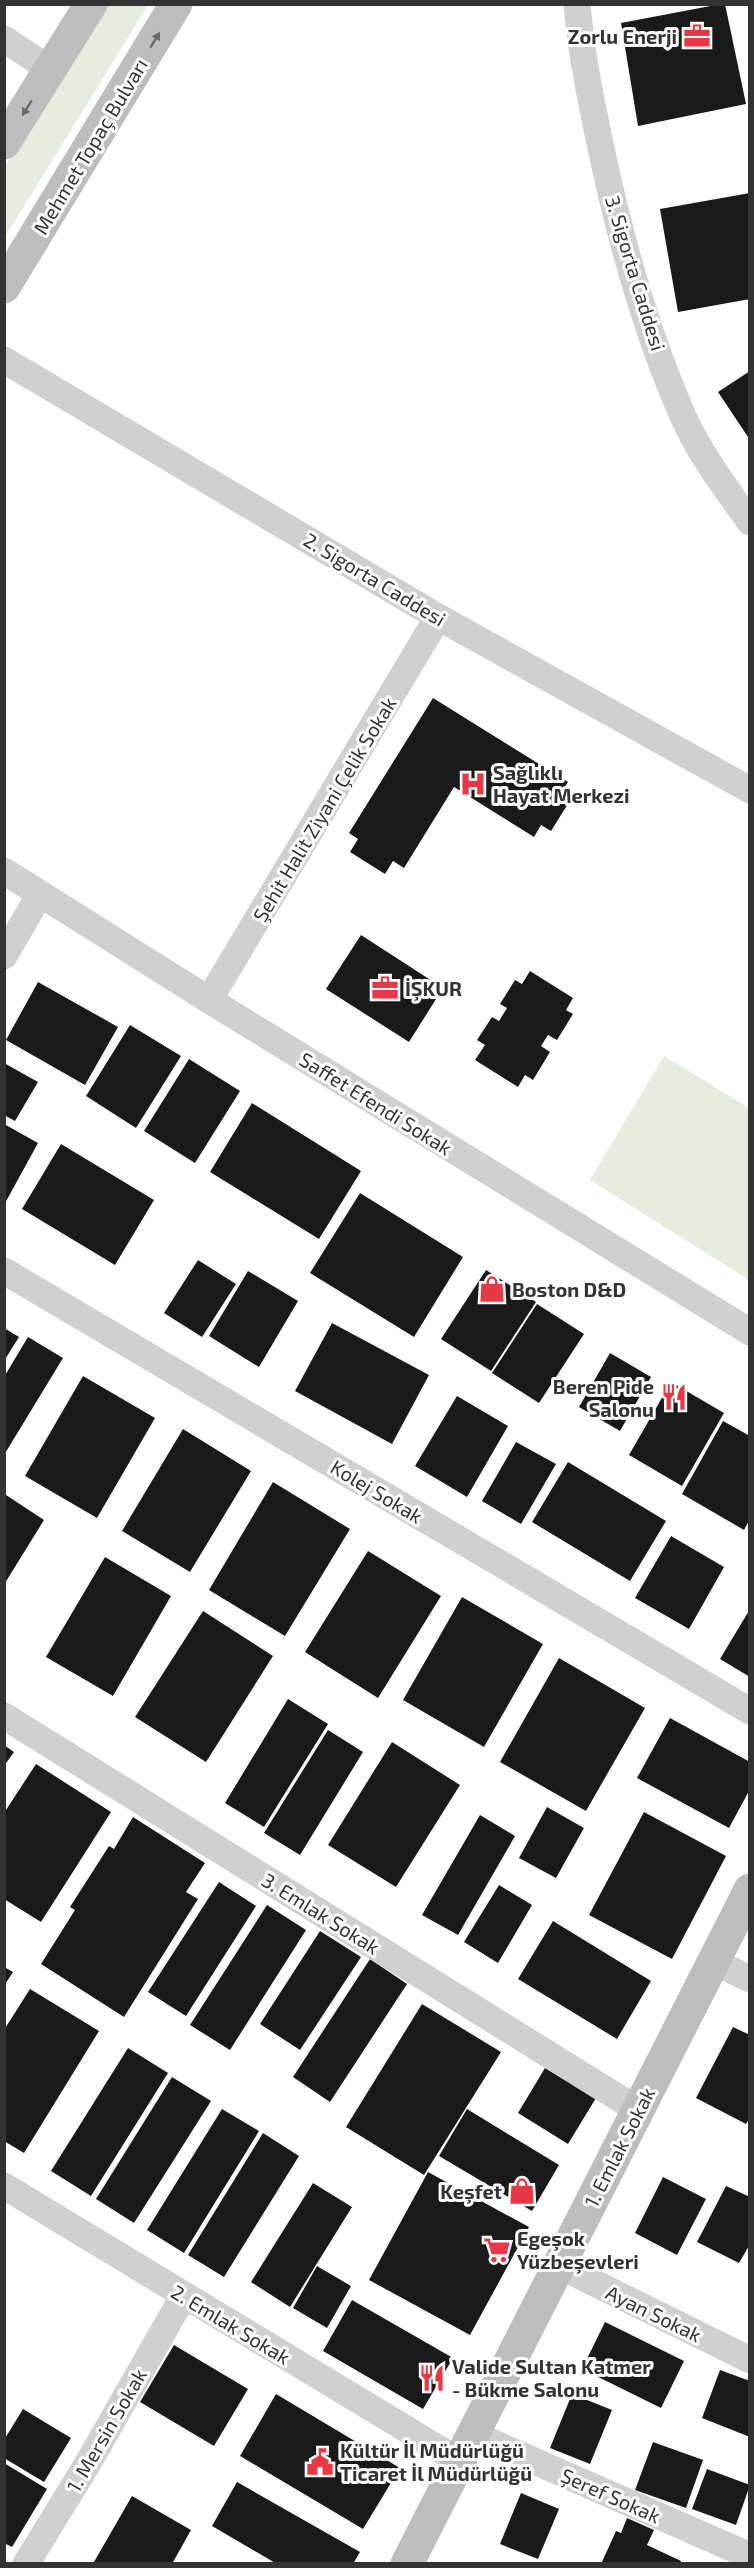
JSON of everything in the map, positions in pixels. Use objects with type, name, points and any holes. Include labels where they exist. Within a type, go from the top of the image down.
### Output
[{"type":"street","points":[[4,143],[91,4]]},
{"type":"street","name":"Mehmet Topaç Bulvarı","points":[[4,287],[177,4]]},
{"type":"street","name":"3. Sigorta Caddesi","points":[[577,4],[579,33],[607,174],[640,298],[683,415],[714,472],[750,522]]},
{"type":"street","points":[[4,39],[51,70]]},
{"type":"street","name":"2. Sigorta Caddesi","points":[[4,360],[438,617],[750,790]]},
{"type":"street","name":"Şehit Halit Ziyani Çelik Sokak","points":[[209,1000],[438,617]]},
{"type":"street","name":"Saffet Efendi Sokak","points":[[4,872],[750,1332]]},
{"type":"street","points":[[4,956],[40,894]]},
{"type":"street","name":"Kolej Sokak","points":[[4,1271],[750,1711]]},
{"type":"street","name":"3. Emlak Sokak","points":[[4,1716],[638,2110]]},
{"type":"street","name":"1. Emlak Sokak","points":[[407,2564],[750,1890]]},
{"type":"street","points":[[713,1961],[750,1979]]},
{"type":"street","name":"2. Emlak Sokak","points":[[4,2186],[184,2295],[466,2447]]},
{"type":"street","name":"Ayan Sokak","points":[[558,2265],[750,2360]]},
{"type":"street","name":"1. Mersin Sokak","points":[[26,2564],[88,2463],[184,2295]]},
{"type":"street","name":"Şeref Sokak","points":[[466,2447],[750,2556]]},
{"type":"shaded area","points":[[105,5],[148,5],[5,237],[4,167]]},
{"type":"shaded area","points":[[664,1056],[749,1108],[749,1280],[590,1180]]},
{"type":"building","points":[[725,4],[746,104],[638,126],[621,23]]},
{"type":"building","points":[[750,193],[750,299],[678,312],[660,209]]},
{"type":"building","points":[[750,371],[750,440],[718,392]]},
{"type":"building","name":"Sağlıklı Hayat Merkezi","points":[[433,698],[568,782],[561,793],[571,799],[551,831],[541,825],[534,837],[454,787],[404,868],[393,861],[385,874],[350,852],[358,839],[349,833]]},
{"type":"building","name":"İŞKUR","points":[[361,935],[443,988],[409,1042],[326,989]]},
{"type":"building","points":[[530,971],[573,998],[566,1010],[573,1014],[557,1040],[548,1035],[541,1046],[550,1052],[533,1080],[525,1075],[518,1087],[475,1060],[485,1045],[477,1040],[492,1017],[499,1021],[507,1008],[500,1004],[515,980],[522,984]]},
{"type":"building","points":[[38,982],[118,1027],[85,1085],[6,1040]]},
{"type":"building","points":[[130,1025],[181,1056],[136,1128],[86,1096]]},
{"type":"building","points":[[189,1059],[240,1091],[195,1163],[144,1131]]},
{"type":"building","points":[[4,1063],[38,1082],[15,1121],[4,1115]]},
{"type":"building","points":[[252,1103],[361,1171],[319,1239],[210,1172]]},
{"type":"building","points":[[4,1124],[38,1143],[4,1205]]},
{"type":"building","points":[[61,1144],[154,1200],[115,1265],[22,1209]]},
{"type":"building","points":[[360,1193],[463,1257],[414,1337],[310,1273]]},
{"type":"building","points":[[198,1260],[236,1284],[202,1337],[164,1313]]},
{"type":"building","points":[[486,1270],[536,1302],[491,1371],[441,1339]]},
{"type":"building","points":[[248,1271],[298,1301],[259,1367],[209,1336]]},
{"type":"building","points":[[537,1304],[584,1334],[539,1403],[492,1373]]},
{"type":"building","points":[[332,1323],[429,1375],[392,1444],[295,1391]]},
{"type":"building","points":[[4,1328],[19,1337],[4,1361]]},
{"type":"building","points":[[28,1337],[63,1358],[4,1455],[4,1377]]},
{"type":"building","points":[[610,1353],[651,1377],[620,1431],[579,1407]]},
{"type":"building","points":[[83,1376],[155,1418],[97,1518],[25,1476]]},
{"type":"building","points":[[671,1382],[724,1413],[682,1486],[629,1455]]},
{"type":"building","points":[[457,1396],[508,1426],[467,1497],[415,1466]]},
{"type":"building","points":[[723,1421],[750,1436],[750,1519],[744,1530],[682,1494]]},
{"type":"building","points":[[183,1429],[251,1471],[190,1572],[122,1531]]},
{"type":"building","points":[[516,1442],[556,1464],[521,1524],[482,1501]]},
{"type":"building","points":[[568,1462],[666,1521],[630,1581],[532,1522]]},
{"type":"building","points":[[273,1482],[350,1529],[285,1636],[209,1590]]},
{"type":"building","points":[[6,1495],[44,1520],[5,1583],[5,1497]]},
{"type":"building","points":[[671,1536],[724,1567],[689,1629],[635,1598]]},
{"type":"building","points":[[368,1551],[441,1596],[378,1698],[305,1652]]},
{"type":"building","points":[[105,1557],[171,1596],[113,1696],[46,1657]]},
{"type":"building","points":[[462,1597],[543,1644],[484,1747],[403,1700]]},
{"type":"building","points":[[750,1609],[750,1677],[720,1659]]},
{"type":"building","points":[[203,1611],[273,1656],[206,1762],[135,1717]]},
{"type":"building","points":[[559,1658],[645,1708],[586,1811],[500,1762]]},
{"type":"building","points":[[288,1699],[328,1724],[264,1827],[225,1803]]},
{"type":"building","points":[[670,1718],[750,1762],[750,1789],[729,1828],[637,1778]]},
{"type":"building","points":[[328,1730],[363,1752],[300,1855],[264,1833]]},
{"type":"building","points":[[392,1742],[460,1785],[396,1887],[328,1845]]},
{"type":"building","points":[[4,1745],[14,1752],[4,1766]]},
{"type":"building","points":[[36,1764],[111,1812],[41,1922],[4,1899],[4,1813]]},
{"type":"building","points":[[547,1807],[584,1828],[556,1878],[519,1858]]},
{"type":"building","points":[[644,1812],[726,1856],[672,1959],[589,1915]]},
{"type":"building","points":[[480,1815],[515,1836],[458,1935],[422,1915]]},
{"type":"building","points":[[133,1817],[205,1863],[186,1892],[198,1899],[124,2017],[41,1964],[75,1910],[70,1907],[109,1846],[114,1849]]},
{"type":"building","points":[[219,1882],[256,1906],[186,2016],[148,1992]]},
{"type":"building","points":[[499,1885],[532,1905],[498,1963],[464,1942]]},
{"type":"building","points":[[267,1905],[306,1930],[230,2050],[190,2025]]},
{"type":"building","points":[[553,1921],[651,1981],[617,2039],[518,1979]]},
{"type":"building","points":[[320,1931],[361,1957],[300,2050],[260,2024]]},
{"type":"building","points":[[370,1959],[407,1984],[330,2102],[293,2077]]},
{"type":"building","points":[[4,1967],[13,1972],[4,1986]]},
{"type":"building","points":[[30,1989],[99,2031],[24,2153],[4,2141],[4,2030]]},
{"type":"building","points":[[422,2004],[501,2052],[424,2175],[346,2127]]},
{"type":"building","points":[[733,2027],[750,2035],[750,2117],[746,2124],[696,2098]]},
{"type":"building","points":[[128,2048],[168,2073],[91,2196],[51,2171]]},
{"type":"building","points":[[545,2068],[596,2098],[568,2144],[518,2113]]},
{"type":"building","points":[[172,2077],[211,2101],[134,2223],[96,2199]]},
{"type":"building","points":[[222,2109],[259,2131],[184,2253],[147,2230]]},
{"type":"building","points":[[467,2109],[559,2165],[532,2211],[439,2156]]},
{"type":"building","points":[[263,2133],[299,2156],[224,2277],[188,2255]]},
{"type":"building","points":[[428,2172],[529,2227],[470,2335],[369,2280]]},
{"type":"building","points":[[663,2177],[706,2199],[677,2255],[635,2233]]},
{"type":"building","points":[[313,2183],[352,2207],[290,2307],[251,2282]]},
{"type":"building","points":[[726,2186],[750,2197],[750,2244],[739,2263],[697,2242]]},
{"type":"building","points":[[317,2266],[351,2286],[327,2328],[293,2308]]},
{"type":"building","points":[[352,2300],[453,2358],[423,2409],[323,2351]]},
{"type":"building","points":[[605,2322],[684,2361],[661,2408],[582,2369]]},
{"type":"building","points":[[174,2345],[248,2389],[214,2446],[140,2402]]},
{"type":"building","points":[[720,2370],[750,2381],[750,2437],[702,2418]]},
{"type":"building","name":"Kültür İl Müdürlüğü Ticaret İl Müdürlüğü","points":[[276,2394],[400,2468],[363,2529],[240,2456]]},
{"type":"building","points":[[572,2394],[612,2410],[590,2464],[550,2448]]},
{"type":"building","points":[[23,2409],[71,2438],[44,2482],[4,2458],[4,2440]]},
{"type":"building","points":[[653,2442],[703,2460],[686,2508],[635,2490]]},
{"type":"building","points":[[4,2463],[47,2489],[12,2547],[4,2543]]},
{"type":"building","points":[[707,2469],[750,2485],[736,2525],[692,2509]]},
{"type":"building","points":[[237,2482],[360,2552],[353,2564],[277,2564],[212,2526]]},
{"type":"building","points":[[521,2493],[559,2509],[538,2559],[500,2544]]},
{"type":"building","points":[[132,2496],[191,2530],[172,2564],[94,2562]]},
{"type":"building","points":[[627,2518],[654,2530],[647,2545],[681,2561],[680,2564],[601,2564],[616,2531],[621,2533]]},
{"type":"place","name":"Zorlu Enerji","points":[[697,36]]},
{"type":"place","name":"Sağlıklı Hayat Merkezi","points":[[473,784]]},
{"type":"place","name":"İŞKUR","points":[[385,988]]},
{"type":"place","name":"Boston D&D","points":[[492,1289]]},
{"type":"place","name":"Beren Pide Salonu","points":[[674,1397]]},
{"type":"place","name":"Keşfet","points":[[522,2191]]},
{"type":"place","name":"Egeşok Yüzbeşevleri","points":[[497,2250]]},
{"type":"place","name":"Valide Sultan Katmer - Bükme Salonu","points":[[432,2378]]},
{"type":"place","name":"Kültür İl Müdürlüğü Ticaret İl Müdürlüğü","points":[[320,2462]]}]
